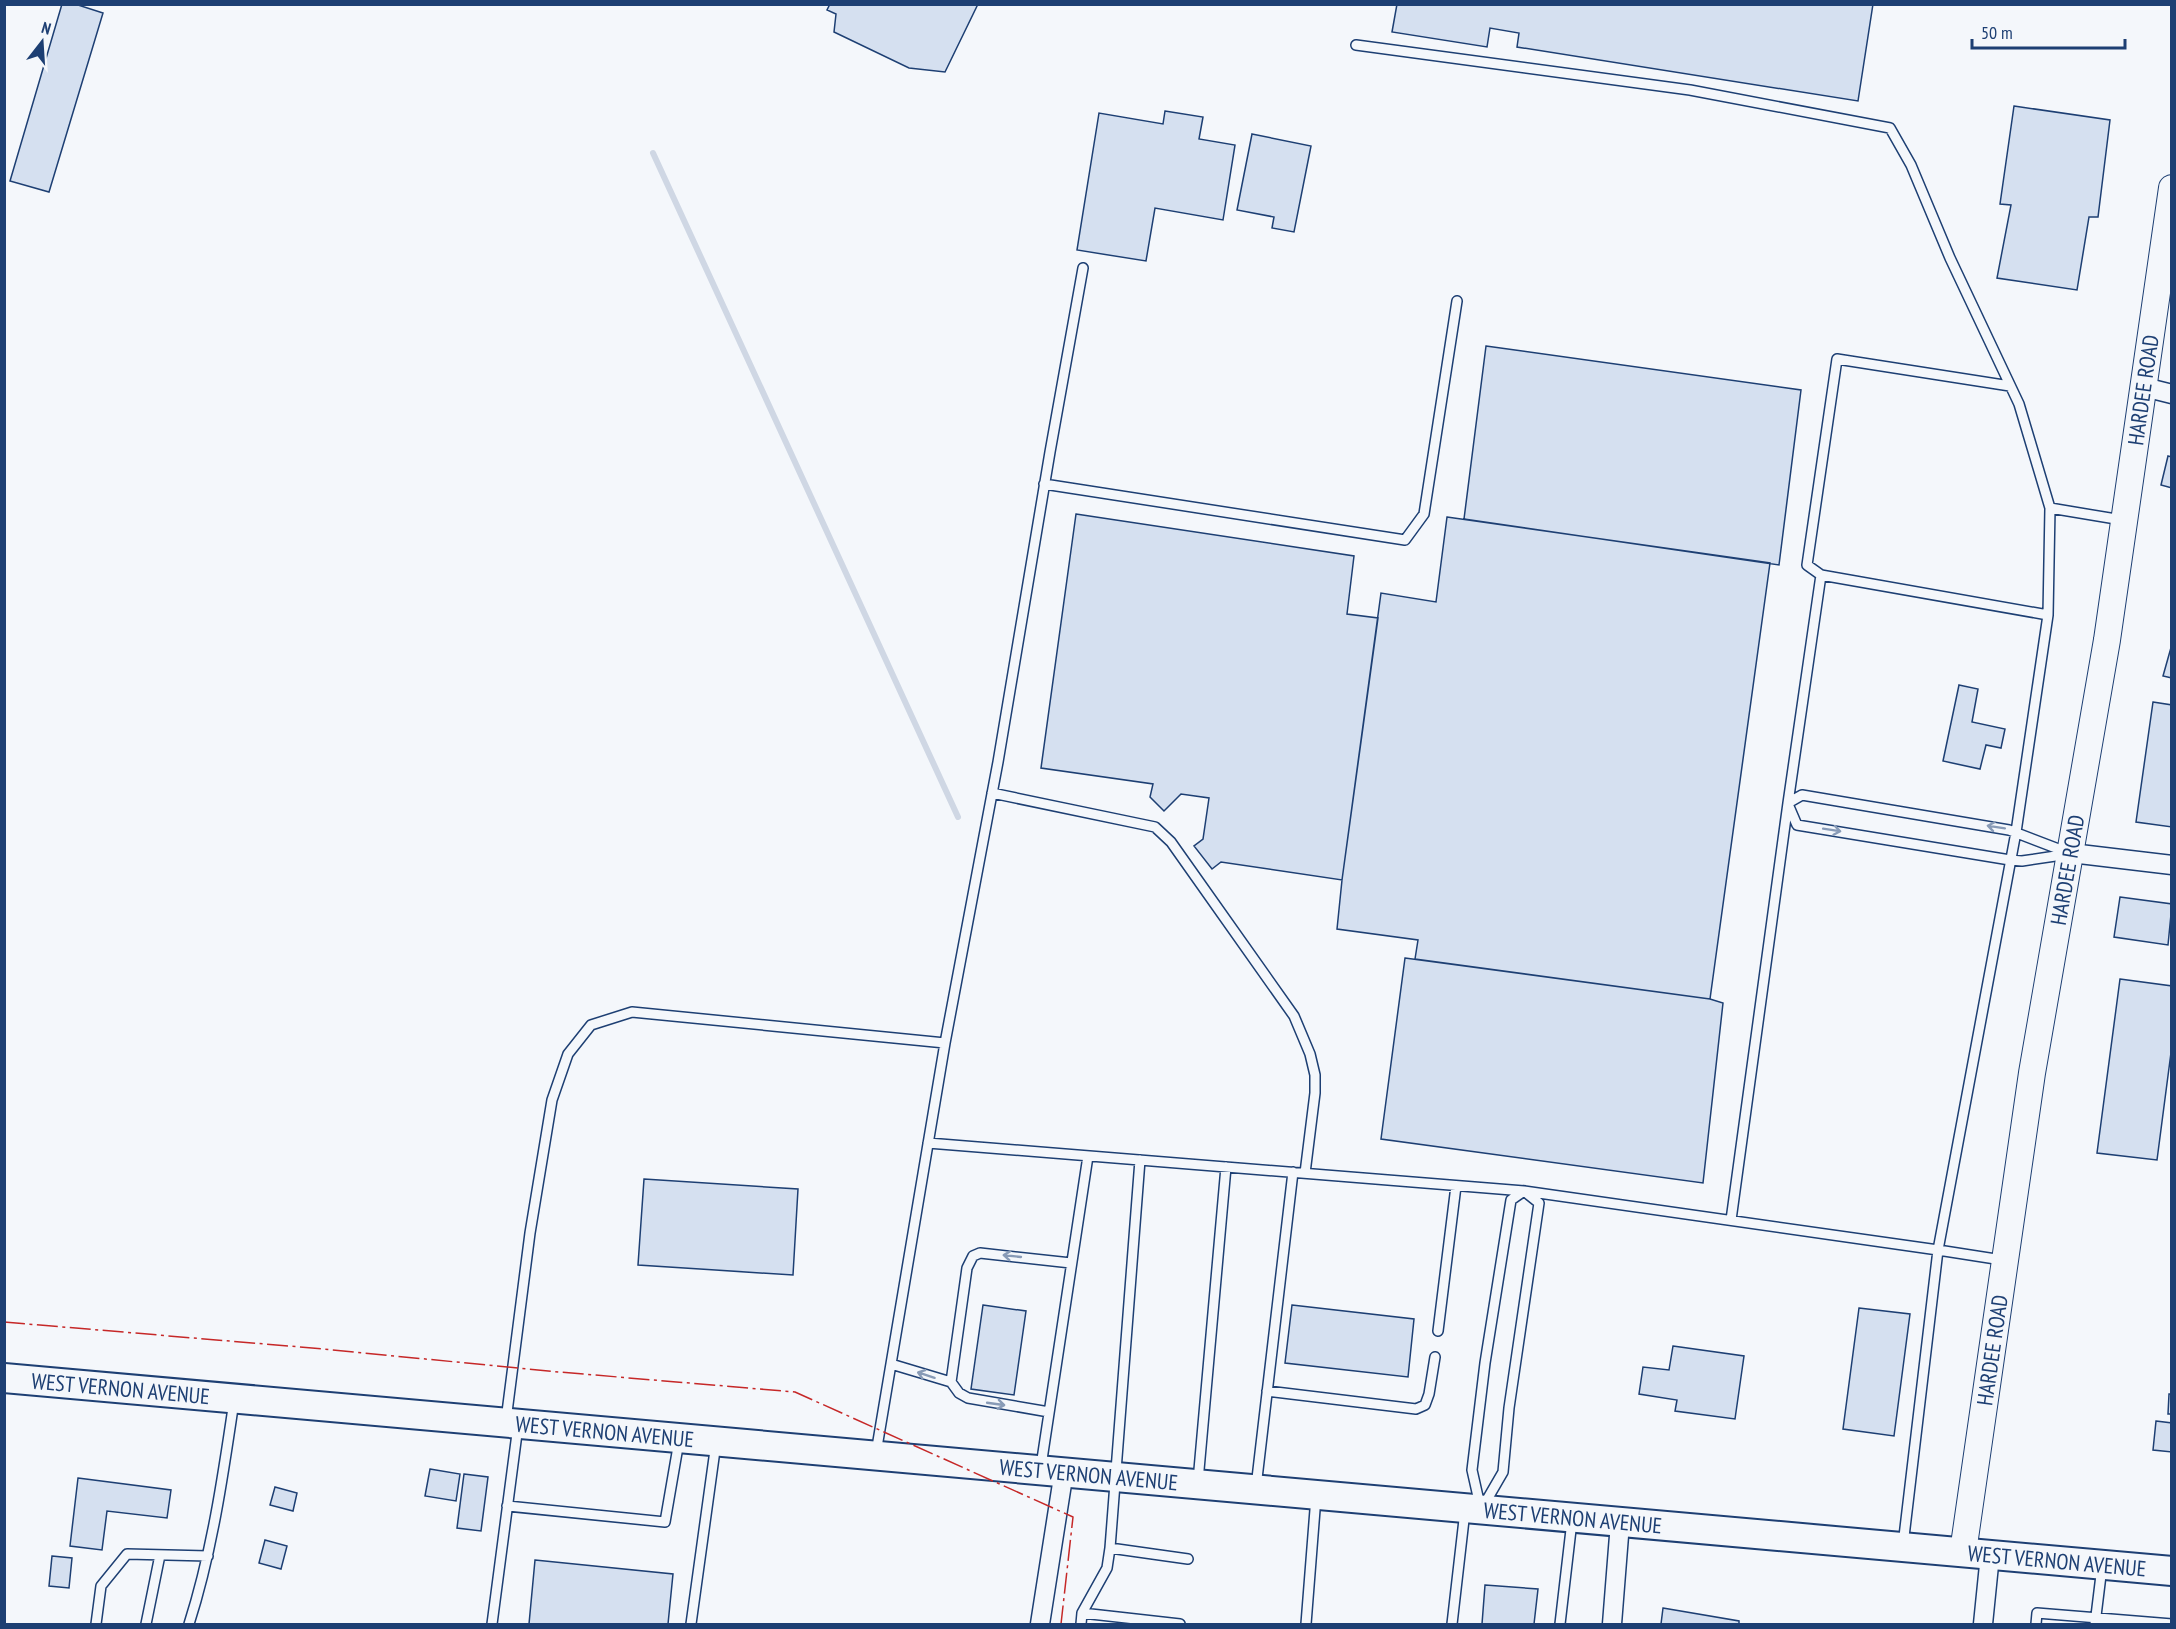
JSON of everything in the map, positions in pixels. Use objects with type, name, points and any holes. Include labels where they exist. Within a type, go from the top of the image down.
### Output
[{"type":"main road","name":"WEST VERNON AVENUE","points":[[4,1378],[2172,1571]]},
{"type":"street","name":"HARDEE ROAD","points":[[1983,1624],[1977,1554],[2006,1260],[2032,1073],[2107,640],[2172,188]]},
{"type":"street","points":[[2145,387],[2172,394]]},
{"type":"street","points":[[2071,854],[2172,866]]},
{"type":"street","points":[[1040,1624],[1052,1470]]},
{"type":"street","points":[[1612,1624],[1620,1523]]},
{"type":"lane","points":[[1356,45],[1690,90],[1890,128],[1911,165],[1950,258],[2019,404],[2050,508],[2048,615],[2016,832],[1938,1250],[1903,1547]]},
{"type":"lane","points":[[876,1455],[945,1043],[992,793],[1083,268]]},
{"type":"lane","points":[[1044,484],[1405,540],[1424,514],[1457,300]]},
{"type":"lane","points":[[2010,386],[1837,359],[1807,565],[1821,575],[2048,615]]},
{"type":"lane","points":[[2050,508],[2124,520]]},
{"type":"lane","points":[[1731,1220],[1821,575]]},
{"type":"lane","points":[[992,793],[1155,827],[1171,842],[1294,1016],[1310,1054],[1315,1075],[1315,1093],[1305,1173]]},
{"type":"lane","points":[[1788,803],[1802,795],[2009,830],[2071,854]]},
{"type":"lane","points":[[1788,803],[1797,825],[2010,860],[2022,861],[2071,854]]},
{"type":"lane","points":[[492,1624],[507,1506],[512,1423],[530,1233],[552,1100],[568,1054],[591,1025],[632,1012],[945,1043]]},
{"type":"lane","points":[[928,1143],[1524,1191],[2006,1260]]},
{"type":"lane","points":[[1052,1470],[1049,1412],[1088,1156]]},
{"type":"lane","points":[[1081,1624],[1082,1613],[1107,1568],[1110,1548],[1140,1160]]},
{"type":"lane","points":[[1198,1484],[1226,1167]]},
{"type":"lane","points":[[1256,1489],[1293,1172]]},
{"type":"lane","points":[[1438,1331],[1456,1186]]},
{"type":"lane","points":[[1473,1510],[1503,1472],[1509,1408],[1539,1203],[1524,1191]]},
{"type":"lane","points":[[1452,1624],[1473,1510],[1472,1470],[1485,1363],[1511,1200],[1524,1191]]},
{"type":"lane","points":[[951,1382],[967,1268],[973,1256],[980,1253],[1071,1263]]},
{"type":"lane","points":[[1267,1391],[1416,1409],[1425,1404],[1429,1394],[1435,1357]]},
{"type":"lane","points":[[891,1365],[951,1382],[959,1394],[968,1398],[1049,1412]]},
{"type":"lane","points":[[189,1624],[208,1556],[225,1467],[234,1398]]},
{"type":"lane","points":[[507,1506],[665,1522],[680,1438]]},
{"type":"lane","points":[[691,1624],[716,1441]]},
{"type":"lane","points":[[1306,1624],[1317,1495]]},
{"type":"lane","points":[[1560,1624],[1572,1518]]},
{"type":"lane","points":[[1110,1548],[1188,1559]]},
{"type":"lane","points":[[96,1624],[101,1586],[127,1554],[208,1556]]},
{"type":"lane","points":[[146,1624],[160,1555]]},
{"type":"lane","points":[[2096,1621],[2102,1565]]},
{"type":"lane","points":[[1082,1613],[1180,1624]]},
{"type":"lane","points":[[2036,1624],[2037,1613],[2096,1621],[2172,1624]]},
{"type":"building","points":[[62,4],[75,4],[103,13],[49,192],[10,181]]},
{"type":"building","points":[[830,4],[978,4],[945,72],[909,68],[834,32],[836,14],[827,10]]},
{"type":"building","points":[[1397,4],[1873,4],[1858,101],[1517,47],[1519,33],[1490,28],[1487,47],[1392,32]]},
{"type":"building","points":[[2014,106],[2110,120],[2098,217],[2089,217],[2077,290],[1997,278],[2011,205],[2000,204]]},
{"type":"building","points":[[1165,111],[1203,117],[1199,139],[1235,145],[1223,220],[1155,208],[1146,261],[1077,250],[1099,113],[1163,124]]},
{"type":"building","points":[[1252,134],[1311,146],[1294,232],[1272,228],[1274,217],[1237,210]]},
{"type":"building","points":[[1486,346],[1801,390],[1779,565],[1464,519]]},
{"type":"building","points":[[2168,456],[2172,457],[2172,488],[2161,485]]},
{"type":"building","points":[[1076,514],[1354,556],[1347,614],[1378,618],[1342,880],[1221,862],[1212,869],[1194,846],[1203,839],[1209,798],[1181,794],[1164,811],[1150,797],[1153,784],[1041,768]]},
{"type":"building","points":[[1447,517],[1770,563],[1710,999],[1415,959],[1418,940],[1337,929],[1381,593],[1436,602]]},
{"type":"building","points":[[2172,644],[2172,678],[2163,676]]},
{"type":"building","points":[[1959,685],[1978,689],[1972,722],[2005,729],[2001,748],[1986,745],[1980,769],[1943,761]]},
{"type":"building","points":[[2153,702],[2172,705],[2172,827],[2136,822]]},
{"type":"building","points":[[2120,897],[2172,904],[2168,945],[2114,937]]},
{"type":"building","points":[[1405,958],[1710,999],[1723,1003],[1703,1183],[1381,1139]]},
{"type":"building","points":[[2120,979],[2172,986],[2172,1045],[2157,1160],[2097,1153]]},
{"type":"building","points":[[644,1179],[798,1189],[793,1275],[638,1265]]},
{"type":"building","points":[[983,1305],[1026,1311],[1014,1395],[971,1389]]},
{"type":"building","points":[[1292,1305],[1414,1319],[1408,1377],[1285,1363]]},
{"type":"building","points":[[1859,1308],[1910,1314],[1894,1436],[1843,1429]]},
{"type":"building","points":[[1673,1346],[1744,1356],[1735,1419],[1675,1411],[1677,1400],[1639,1394],[1643,1367],[1669,1370]]},
{"type":"building","points":[[2169,1394],[2172,1394],[2172,1414],[2168,1414]]},
{"type":"building","points":[[2156,1421],[2172,1423],[2172,1452],[2153,1450]]},
{"type":"building","points":[[430,1469],[460,1474],[456,1501],[425,1496]]},
{"type":"building","points":[[464,1474],[488,1477],[481,1531],[457,1528]]},
{"type":"building","points":[[78,1478],[171,1490],[167,1518],[107,1511],[102,1550],[70,1546]]},
{"type":"building","points":[[275,1487],[297,1493],[293,1511],[270,1505]]},
{"type":"building","points":[[265,1540],[287,1546],[281,1569],[259,1563]]},
{"type":"building","points":[[52,1556],[72,1558],[69,1588],[49,1586]]},
{"type":"building","points":[[535,1560],[673,1574],[668,1624],[529,1624]]},
{"type":"building","points":[[1485,1585],[1538,1589],[1534,1624],[1482,1624]]},
{"type":"building","points":[[1663,1608],[1739,1621],[1739,1624],[1661,1624]]},
{"type":"waterway","points":[[653,153],[958,817]]},
{"type":"power","points":[[4,1322],[795,1392],[1073,1517],[1061,1624]]}]
